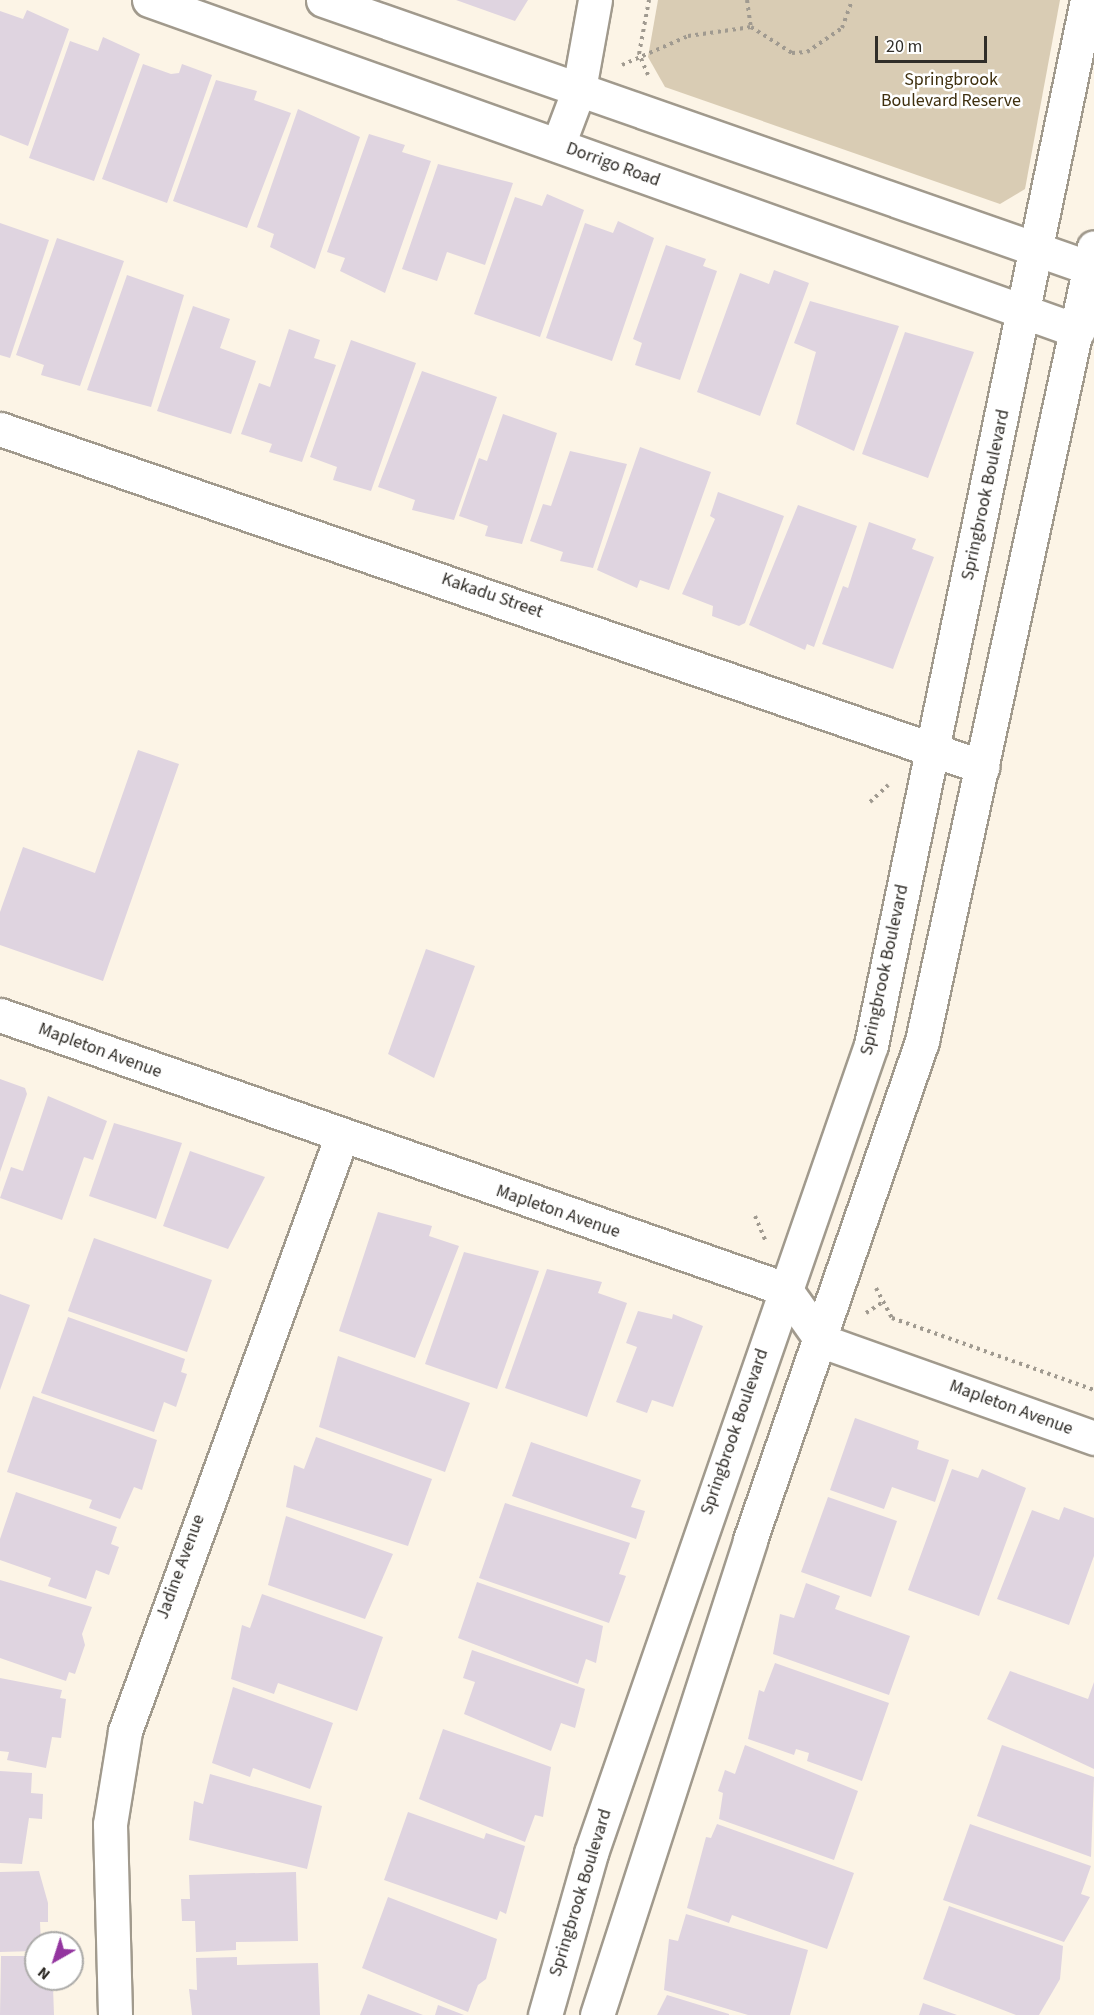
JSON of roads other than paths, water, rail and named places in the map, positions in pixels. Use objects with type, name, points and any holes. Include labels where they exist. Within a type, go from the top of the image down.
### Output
[{"type":"street","name":"Dorrigo Road","points":[[148,0],[1078,331]]},
{"type":"street","points":[[324,0],[1037,250],[1092,258],[1078,331],[922,1041],[822,1341],[746,1552],[597,2015]]},
{"type":"street","points":[[558,145],[579,89],[596,0]]},
{"type":"street","name":"Springbrook Boulevard","points":[[545,2015],[591,1853],[871,1045],[1025,312],[1087,0]]},
{"type":"street","name":"Kakadu Street","points":[[0,429],[932,746],[982,767]]},
{"type":"street","name":"Mapleton Avenue","points":[[0,1015],[341,1138],[785,1289]]},
{"type":"street","name":"Jadine Avenue","points":[[115,2015],[110,1824],[125,1731],[341,1138]]},
{"type":"street","points":[[785,1289],[822,1341]]},
{"type":"street","name":"Mapleton Avenue","points":[[822,1341],[1094,1438]]},
{"type":"park label","name":"Springbrook Boulevard Reserve","points":[[951,91]]}]
